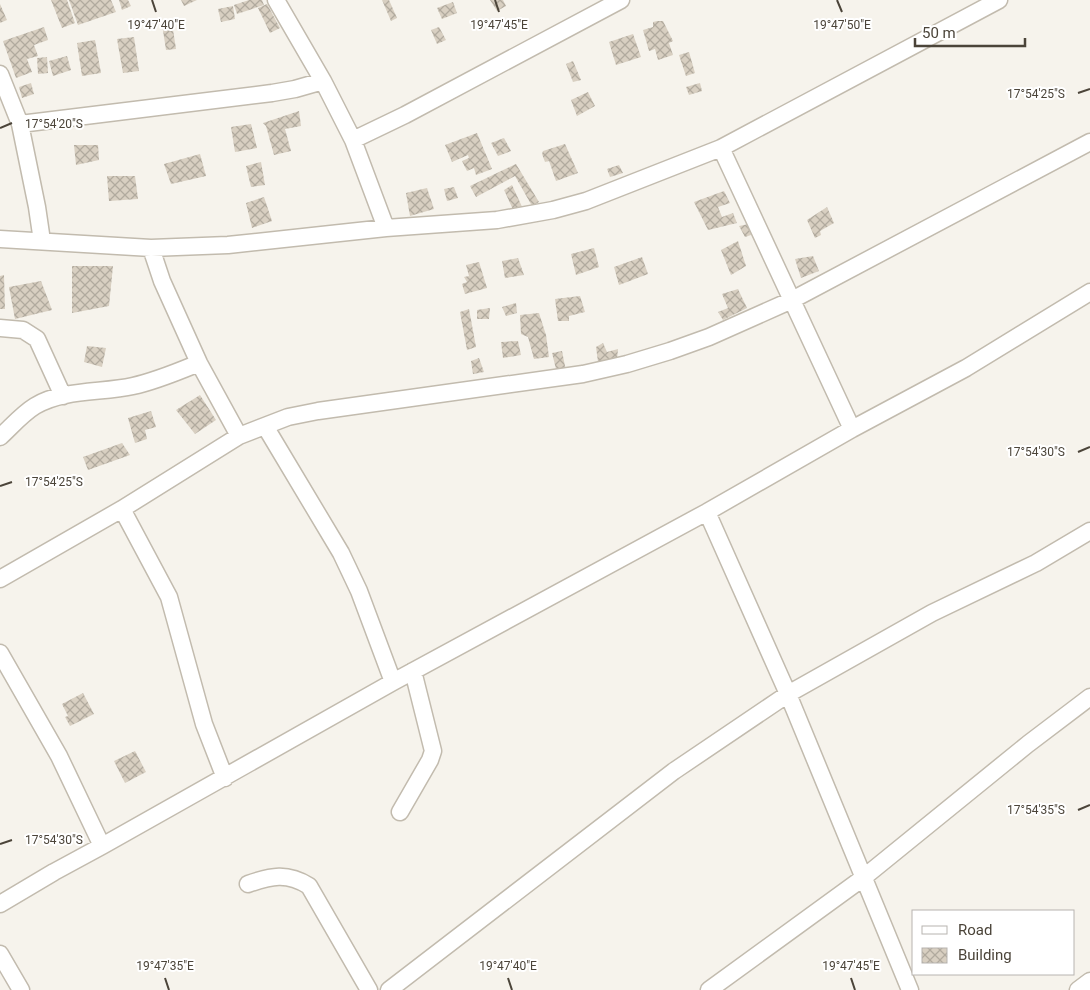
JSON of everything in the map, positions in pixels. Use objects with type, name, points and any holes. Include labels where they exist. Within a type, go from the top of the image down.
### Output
[{"type":"street","points":[[276,0],[323,81],[353,140],[386,228]]},
{"type":"street","points":[[353,140],[621,0]]},
{"type":"street","points":[[0,239],[151,248],[228,245],[386,228],[497,220],[553,210],[586,201],[721,148],[999,0]]},
{"type":"street","points":[[0,74],[20,124],[37,206],[42,241]]},
{"type":"street","points":[[20,124],[272,93],[323,81]]},
{"type":"street","points":[[0,579],[122,509],[240,436],[288,417],[318,411],[583,374],[627,364],[709,337],[792,300],[1090,142]]},
{"type":"street","points":[[721,148],[852,429]]},
{"type":"street","points":[[151,248],[162,281],[199,363],[240,436]]},
{"type":"street","points":[[0,904],[393,682],[707,512],[852,429],[966,368],[1090,292]]},
{"type":"street","points":[[0,328],[23,330],[37,339],[62,396]]},
{"type":"street","points":[[0,437],[34,406],[62,396],[132,386],[165,377],[199,363]]},
{"type":"street","points":[[265,426],[341,553],[359,591],[393,682]]},
{"type":"street","points":[[122,509],[168,597],[204,724],[224,778]]},
{"type":"street","points":[[707,512],[788,694],[910,990]]},
{"type":"street","points":[[389,990],[674,771],[788,694],[932,613],[1036,563],[1090,531]]},
{"type":"street","points":[[0,653],[59,756],[102,846]]},
{"type":"street","points":[[400,812],[430,760],[433,751],[413,671]]},
{"type":"street","points":[[709,990],[863,878],[1028,744],[1090,697]]},
{"type":"street","points":[[248,884],[272,876],[286,876],[302,881],[309,886],[369,990]]},
{"type":"street","points":[[0,954],[21,990]]},
{"type":"street","points":[[1078,990],[1090,981]]},
{"type":"building","points":[[51,0],[67,0],[75,23],[62,28]]},
{"type":"building","points":[[69,0],[111,0],[116,12],[78,25]]},
{"type":"building","points":[[119,0],[128,0],[131,6],[122,10]]},
{"type":"building","points":[[181,0],[197,0],[184,6]]},
{"type":"building","points":[[249,0],[262,0],[264,5],[237,14],[234,5]]},
{"type":"building","points":[[382,0],[389,0],[397,18],[391,21]]},
{"type":"building","points":[[490,0],[503,0],[506,6],[497,11]]},
{"type":"building","points":[[453,2],[457,13],[442,19],[437,8]]},
{"type":"building","points":[[0,4],[7,20],[0,23]]},
{"type":"building","points":[[267,4],[280,28],[270,33],[258,8]]},
{"type":"building","points":[[233,6],[235,19],[221,22],[218,9]]},
{"type":"building","points":[[663,21],[673,41],[669,43],[673,55],[658,60],[655,49],[649,51],[643,30],[653,27],[653,22]]},
{"type":"building","points":[[172,23],[176,49],[166,50],[162,24]]},
{"type":"building","points":[[44,27],[48,40],[34,45],[38,56],[27,59],[32,72],[16,78],[3,41]]},
{"type":"building","points":[[439,27],[446,40],[437,44],[431,30]]},
{"type":"building","points":[[633,34],[641,57],[616,65],[609,42]]},
{"type":"building","points":[[134,37],[139,71],[123,73],[117,39]]},
{"type":"building","points":[[95,40],[101,73],[82,76],[77,43]]},
{"type":"building","points":[[689,52],[695,73],[686,76],[679,55]]},
{"type":"building","points":[[67,56],[71,70],[53,76],[49,61]]},
{"type":"building","points":[[47,57],[48,73],[38,74],[37,58]]},
{"type":"building","points":[[573,61],[581,80],[573,82],[566,64]]},
{"type":"building","points":[[31,83],[34,94],[22,98],[19,87]]},
{"type":"building","points":[[700,83],[702,91],[689,95],[686,87]]},
{"type":"building","points":[[588,92],[595,106],[577,116],[571,100]]},
{"type":"building","points":[[299,111],[301,126],[285,129],[291,151],[274,155],[266,126],[263,123]]},
{"type":"building","points":[[251,124],[257,148],[235,152],[231,127]]},
{"type":"building","points":[[477,133],[492,169],[476,175],[474,168],[467,171],[462,161],[469,158],[468,155],[452,162],[445,145]]},
{"type":"building","points":[[504,138],[511,151],[498,156],[491,143]]},
{"type":"building","points":[[565,144],[578,173],[556,181],[549,161],[545,162],[542,154],[543,151]]},
{"type":"building","points":[[74,145],[98,145],[99,160],[76,165]]},
{"type":"building","points":[[200,154],[206,176],[171,184],[164,164]]},
{"type":"building","points":[[261,162],[265,185],[251,187],[246,166]]},
{"type":"building","points":[[516,164],[539,202],[532,206],[515,176],[476,197],[470,186]]},
{"type":"building","points":[[619,165],[623,173],[610,177],[607,169]]},
{"type":"building","points":[[107,176],[135,176],[138,199],[109,201]]},
{"type":"building","points":[[512,185],[524,211],[515,214],[504,190]]},
{"type":"building","points":[[454,187],[458,198],[447,201],[444,189]]},
{"type":"building","points":[[427,188],[434,209],[410,216],[406,193]]},
{"type":"building","points":[[724,191],[730,203],[718,207],[722,217],[733,213],[737,223],[708,230],[694,202]]},
{"type":"building","points":[[264,197],[272,221],[252,228],[246,203]]},
{"type":"building","points":[[827,207],[834,223],[820,231],[821,235],[815,238],[807,220]]},
{"type":"building","points":[[749,224],[754,234],[745,237],[739,226]]},
{"type":"building","points":[[738,241],[746,266],[731,275],[721,250]]},
{"type":"building","points":[[594,248],[599,267],[576,275],[571,254]]},
{"type":"building","points":[[813,256],[819,271],[801,278],[795,259]]},
{"type":"building","points":[[642,257],[648,274],[619,285],[614,267]]},
{"type":"building","points":[[518,258],[524,275],[505,278],[502,261]]},
{"type":"building","points":[[479,262],[487,288],[465,294],[462,284],[467,282],[464,277],[469,276],[466,265]]},
{"type":"building","points":[[72,266],[113,266],[109,306],[72,313]]},
{"type":"building","points":[[4,275],[5,309],[0,309],[0,276]]},
{"type":"building","points":[[41,281],[52,310],[15,319],[9,287]]},
{"type":"building","points":[[738,289],[747,308],[723,320],[718,312],[728,308],[722,294]]},
{"type":"building","points":[[580,296],[585,312],[569,316],[569,321],[558,321],[555,299]]},
{"type":"building","points":[[516,303],[517,313],[506,316],[502,307]]},
{"type":"building","points":[[490,308],[489,319],[477,319],[477,310]]},
{"type":"building","points":[[469,309],[476,347],[467,350],[460,312]]},
{"type":"building","points":[[539,313],[546,335],[549,357],[534,359],[528,337],[521,334],[520,315]]},
{"type":"building","points":[[518,341],[521,355],[503,358],[501,342]]},
{"type":"building","points":[[603,343],[607,352],[618,349],[617,360],[598,362],[596,347]]},
{"type":"building","points":[[87,346],[106,348],[102,367],[84,362]]},
{"type":"building","points":[[562,351],[566,371],[557,373],[552,353]]},
{"type":"building","points":[[479,358],[484,372],[473,374],[471,361]]},
{"type":"building","points":[[200,395],[216,420],[195,434],[176,410]]},
{"type":"building","points":[[151,411],[156,427],[145,430],[147,439],[135,443],[128,418]]},
{"type":"building","points":[[122,443],[130,455],[88,470],[83,457]]},
{"type":"building","points":[[83,693],[94,714],[70,726],[65,717],[68,716],[62,704]]},
{"type":"building","points":[[135,751],[146,772],[125,783],[114,761]]}]
